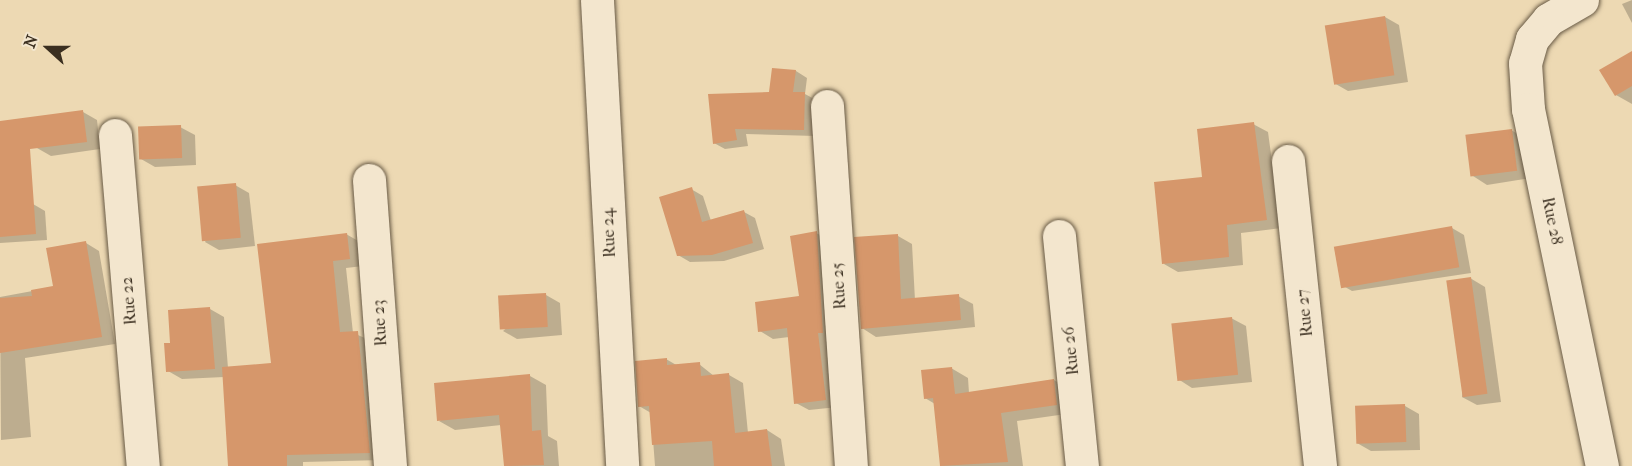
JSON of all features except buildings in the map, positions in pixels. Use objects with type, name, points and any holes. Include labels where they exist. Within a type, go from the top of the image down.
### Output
[{"type":"street","name":"Rue 24","points":[[597,0],[622,466]]},
{"type":"street","name":"Rue 28","points":[[1582,0],[1548,20],[1532,39],[1525,63],[1528,109],[1602,466]]},
{"type":"street","name":"Rue 25","points":[[827,106],[851,466]]},
{"type":"street","name":"Rue 22","points":[[115,135],[143,466]]},
{"type":"street","name":"Rue 27","points":[[1288,161],[1320,466]]},
{"type":"street","name":"Rue 23","points":[[369,180],[390,466]]},
{"type":"street","name":"Rue 26","points":[[1059,236],[1082,466]]}]
